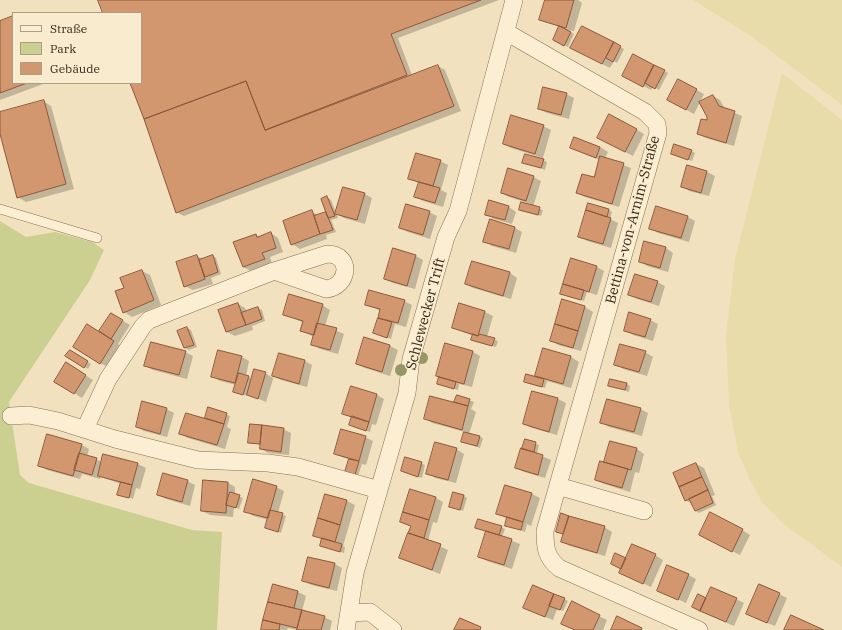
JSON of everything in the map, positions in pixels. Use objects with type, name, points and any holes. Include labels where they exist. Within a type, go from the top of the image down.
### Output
[{"type":"street","name":"Schlewecker Trift","points":[[346,630],[355,573],[407,393],[411,360],[446,237],[458,211],[514,0]]},
{"type":"street","name":"Bettina-von-Arnim-Straße","points":[[506,32],[645,112],[657,124],[658,133],[545,532],[545,548],[552,562],[559,568],[700,630]]},
{"type":"street","points":[[85,429],[108,379],[143,326],[149,320],[274,271]]},
{"type":"street","points":[[11,416],[29,415],[198,460],[284,464],[379,490]]},
{"type":"street","points":[[558,486],[644,511]]},
{"type":"street","points":[[349,613],[370,612],[393,630]]},
{"type":"lane","points":[[0,209],[97,238]]},
{"type":"shaded area","points":[[693,0],[842,0],[842,105],[748,34]]},
{"type":"shaded area","points":[[782,73],[842,120],[842,567],[781,522],[762,502],[750,480],[738,452],[729,405],[726,336],[735,259]]},
{"type":"green space","points":[[0,221],[26,237],[55,232],[92,242],[104,250],[90,280],[9,402],[20,475],[29,483],[192,530],[222,532],[217,630],[0,630]]},
{"type":"building","points":[[98,0],[481,0],[391,34],[407,75],[265,130],[246,81],[144,119],[130,84],[142,84],[142,12],[103,12]]},
{"type":"building","points":[[545,0],[574,0],[566,28],[539,20]]},
{"type":"building","points":[[12,16],[12,84],[24,84],[0,93],[0,21]]},
{"type":"building","points":[[559,26],[571,32],[564,46],[553,40]]},
{"type":"building","points":[[582,26],[614,42],[602,64],[570,48]]},
{"type":"building","points":[[614,42],[621,46],[613,62],[606,58]]},
{"type":"building","points":[[633,54],[654,65],[643,87],[622,76]]},
{"type":"building","points":[[438,65],[454,106],[176,213],[144,119],[246,81],[265,130]]},
{"type":"building","points":[[654,65],[665,70],[655,89],[645,83]]},
{"type":"building","points":[[678,79],[697,89],[686,110],[667,100]]},
{"type":"building","points":[[543,87],[567,93],[561,115],[538,109]]},
{"type":"building","points":[[713,95],[719,106],[735,111],[726,143],[697,134],[701,119],[707,120],[707,117],[699,102]]},
{"type":"building","points":[[44,100],[66,184],[17,198],[0,134],[0,112]]},
{"type":"building","points":[[609,114],[637,129],[625,152],[597,138]]},
{"type":"building","points":[[511,115],[544,125],[535,154],[503,144]]},
{"type":"building","points":[[574,137],[600,147],[596,158],[570,148]]},
{"type":"building","points":[[674,144],[692,150],[688,160],[671,154]]},
{"type":"building","points":[[416,153],[441,160],[433,186],[408,179]]},
{"type":"building","points":[[525,154],[544,159],[541,168],[522,163]]},
{"type":"building","points":[[600,156],[624,163],[612,204],[576,193],[582,174],[594,177]]},
{"type":"building","points":[[687,165],[707,171],[701,193],[681,187]]},
{"type":"building","points":[[508,168],[534,176],[526,201],[501,193]]},
{"type":"building","points":[[419,182],[440,188],[435,203],[414,197]]},
{"type":"building","points":[[343,187],[365,193],[357,220],[335,214]]},
{"type":"building","points":[[327,196],[335,216],[328,218],[321,199]]},
{"type":"building","points":[[489,200],[509,206],[505,220],[485,215]]},
{"type":"building","points":[[521,202],[540,207],[538,215],[519,210]]},
{"type":"building","points":[[588,203],[609,209],[607,217],[586,210]]},
{"type":"building","points":[[406,204],[430,211],[423,235],[399,228]]},
{"type":"building","points":[[656,206],[688,216],[681,238],[649,229]]},
{"type":"building","points":[[312,210],[320,234],[291,245],[283,221]]},
{"type":"building","points":[[586,210],[611,218],[603,244],[578,237]]},
{"type":"building","points":[[326,212],[333,230],[320,234],[314,216]]},
{"type":"building","points":[[490,219],[515,227],[509,249],[483,242]]},
{"type":"building","points":[[271,232],[276,248],[262,253],[265,259],[243,267],[233,242],[256,234],[257,237]]},
{"type":"building","points":[[644,241],[666,247],[660,268],[639,262]]},
{"type":"building","points":[[393,248],[416,255],[407,286],[384,279]]},
{"type":"building","points":[[197,255],[205,279],[184,287],[176,262]]},
{"type":"building","points":[[213,255],[218,272],[205,277],[199,260]]},
{"type":"building","points":[[571,258],[597,266],[589,292],[563,284]]},
{"type":"building","points":[[472,261],[510,272],[503,296],[465,284]]},
{"type":"building","points":[[142,270],[154,300],[123,313],[115,291],[124,288],[120,278]]},
{"type":"building","points":[[635,274],[658,281],[651,302],[628,295]]},
{"type":"building","points":[[563,284],[584,290],[581,300],[560,294]]},
{"type":"building","points":[[369,290],[405,300],[398,323],[378,318],[380,309],[365,305]]},
{"type":"building","points":[[289,294],[323,304],[314,335],[300,331],[303,321],[283,315]]},
{"type":"building","points":[[562,299],[585,306],[578,331],[555,324]]},
{"type":"building","points":[[238,303],[246,325],[226,332],[218,310]]},
{"type":"building","points":[[459,303],[485,311],[478,336],[452,328]]},
{"type":"building","points":[[258,307],[262,319],[246,325],[241,313]]},
{"type":"building","points":[[629,312],[651,319],[645,337],[624,331]]},
{"type":"building","points":[[111,313],[123,320],[111,339],[99,331]]},
{"type":"building","points":[[378,318],[392,322],[387,338],[373,333]]},
{"type":"building","points":[[317,323],[337,328],[330,350],[311,345]]},
{"type":"building","points":[[87,324],[114,341],[100,364],[73,347]]},
{"type":"building","points":[[555,324],[578,331],[573,348],[550,341]]},
{"type":"building","points":[[187,327],[194,345],[184,348],[177,331]]},
{"type":"building","points":[[473,334],[495,338],[492,346],[471,340]]},
{"type":"building","points":[[364,337],[390,345],[382,372],[356,364]]},
{"type":"building","points":[[151,342],[186,351],[179,375],[144,366]]},
{"type":"building","points":[[445,343],[473,351],[464,384],[436,376]]},
{"type":"building","points":[[620,344],[646,351],[639,372],[614,365]]},
{"type":"building","points":[[543,348],[571,356],[563,384],[535,376]]},
{"type":"building","points":[[70,350],[88,361],[84,368],[65,356]]},
{"type":"building","points":[[218,350],[242,356],[235,383],[211,377]]},
{"type":"building","points":[[279,353],[305,360],[299,384],[272,376]]},
{"type":"building","points":[[66,362],[86,375],[74,394],[54,382]]},
{"type":"building","points":[[254,369],[266,372],[258,399],[247,395]]},
{"type":"building","points":[[239,373],[249,376],[243,395],[233,392]]},
{"type":"building","points":[[526,374],[544,379],[542,387],[524,382]]},
{"type":"building","points":[[439,377],[456,382],[454,389],[437,384]]},
{"type":"building","points":[[610,379],[627,383],[625,390],[608,386]]},
{"type":"building","points":[[351,386],[377,394],[369,422],[342,414]]},
{"type":"building","points":[[532,391],[558,398],[549,432],[523,424]]},
{"type":"building","points":[[457,395],[470,399],[468,406],[454,402]]},
{"type":"building","points":[[430,396],[468,406],[462,430],[424,419]]},
{"type":"building","points":[[607,399],[641,408],[634,432],[600,423]]},
{"type":"building","points":[[142,401],[167,408],[160,434],[136,427]]},
{"type":"building","points":[[208,407],[227,413],[224,424],[205,418]]},
{"type":"building","points":[[186,413],[224,424],[217,445],[179,434]]},
{"type":"building","points":[[352,416],[369,422],[366,431],[349,425]]},
{"type":"building","points":[[250,424],[262,425],[260,444],[248,443]]},
{"type":"building","points":[[262,425],[284,428],[281,452],[260,449]]},
{"type":"building","points":[[341,429],[366,436],[359,461],[334,454]]},
{"type":"building","points":[[464,432],[480,436],[477,446],[461,442]]},
{"type":"building","points":[[47,434],[82,444],[73,476],[38,466]]},
{"type":"building","points":[[525,439],[536,442],[534,452],[522,449]]},
{"type":"building","points":[[610,441],[637,448],[631,470],[604,462]]},
{"type":"building","points":[[435,442],[457,448],[448,480],[426,474]]},
{"type":"building","points":[[521,448],[543,455],[538,475],[515,468]]},
{"type":"building","points":[[79,453],[97,458],[92,475],[74,470]]},
{"type":"building","points":[[103,454],[138,463],[132,485],[98,476]]},
{"type":"building","points":[[405,457],[422,462],[418,477],[401,471]]},
{"type":"building","points":[[349,459],[359,461],[355,475],[345,472]]},
{"type":"building","points":[[600,461],[628,469],[622,488],[595,480]]},
{"type":"building","points":[[696,463],[702,477],[679,487],[673,473]]},
{"type":"building","points":[[163,473],[188,480],[182,502],[157,495]]},
{"type":"building","points":[[702,477],[708,490],[685,501],[679,487]]},
{"type":"building","points":[[253,479],[277,486],[268,518],[244,512]]},
{"type":"building","points":[[203,480],[228,482],[226,513],[201,511]]},
{"type":"building","points":[[121,482],[132,485],[129,498],[117,495]]},
{"type":"building","points":[[505,485],[532,493],[523,522],[496,514]]},
{"type":"building","points":[[410,489],[436,497],[429,520],[403,512]]},
{"type":"building","points":[[708,490],[713,503],[695,511],[689,499]]},
{"type":"building","points":[[230,492],[240,495],[236,508],[226,505]]},
{"type":"building","points":[[453,492],[464,495],[460,510],[449,507]]},
{"type":"building","points":[[325,494],[347,500],[340,525],[318,518]]},
{"type":"building","points":[[270,510],[283,513],[278,532],[265,528]]},
{"type":"building","points":[[403,512],[429,520],[424,538],[408,533],[411,526],[400,522]]},
{"type":"building","points":[[710,512],[743,529],[732,552],[699,535]]},
{"type":"building","points":[[561,513],[569,516],[563,534],[556,532]]},
{"type":"building","points":[[569,516],[605,526],[597,553],[561,542]]},
{"type":"building","points":[[507,517],[523,522],[521,530],[505,526]]},
{"type":"building","points":[[318,518],[340,525],[335,542],[313,536]]},
{"type":"building","points":[[478,519],[502,526],[499,535],[475,528]]},
{"type":"building","points":[[486,531],[512,539],[504,565],[478,557]]},
{"type":"building","points":[[408,533],[441,544],[432,570],[399,558]]},
{"type":"building","points":[[322,538],[342,544],[340,552],[320,546]]},
{"type":"building","points":[[632,544],[656,554],[643,584],[619,573]]},
{"type":"building","points":[[615,553],[626,558],[621,569],[611,564]]},
{"type":"building","points":[[308,557],[335,563],[329,588],[302,581]]},
{"type":"building","points":[[667,565],[689,574],[678,600],[657,591]]},
{"type":"building","points":[[273,584],[298,591],[294,608],[268,602]]},
{"type":"building","points":[[759,584],[780,593],[767,623],[746,614]]},
{"type":"building","points":[[533,585],[554,594],[545,617],[523,608]]},
{"type":"building","points":[[711,587],[737,598],[726,622],[700,611]]},
{"type":"building","points":[[554,594],[565,598],[560,610],[549,606]]},
{"type":"building","points":[[698,594],[706,598],[700,611],[692,607]]},
{"type":"building","points":[[572,601],[600,615],[593,630],[575,630],[561,624]]},
{"type":"building","points":[[268,602],[302,610],[297,628],[263,620]]},
{"type":"building","points":[[302,610],[325,616],[321,630],[297,630]]},
{"type":"building","points":[[791,615],[824,630],[784,630]]},
{"type":"building","points":[[617,616],[642,628],[641,630],[611,630]]},
{"type":"building","points":[[460,618],[481,627],[480,630],[454,630]]},
{"type":"building","points":[[263,620],[280,624],[279,630],[261,630]]}]
